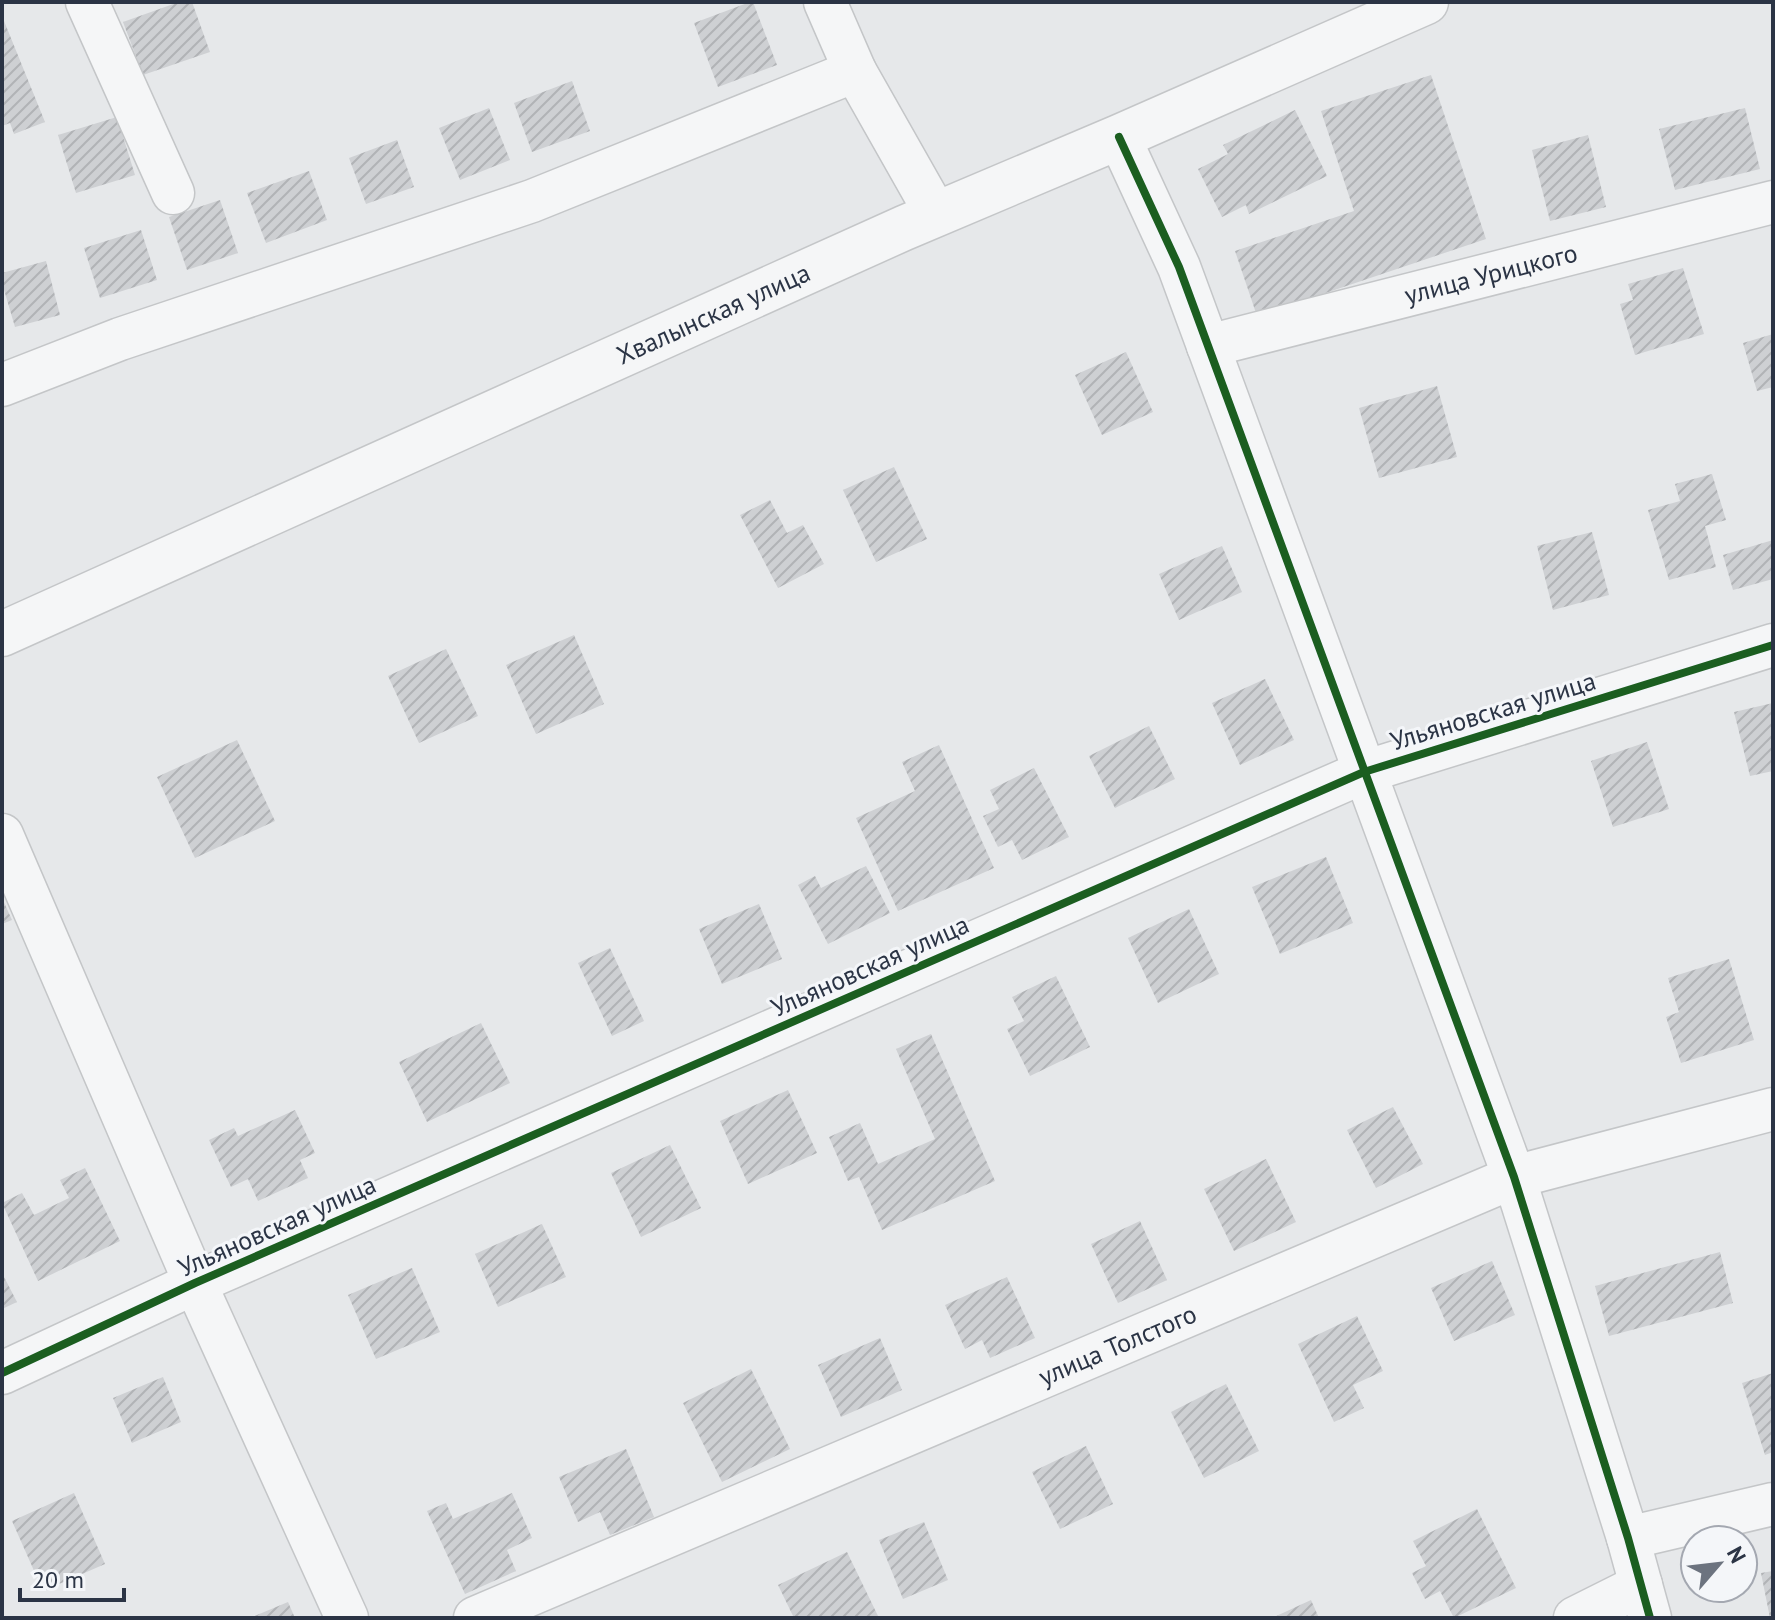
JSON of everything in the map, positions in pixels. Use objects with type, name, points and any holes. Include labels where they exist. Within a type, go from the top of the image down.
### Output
[{"type":"street","points":[[87,2],[173,193]]},
{"type":"street","points":[[825,2],[855,71],[936,214]]},
{"type":"street","name":"Хвалынская улица","points":[[2,634],[936,214],[1426,2]]},
{"type":"street","points":[[2,385],[120,339],[532,201],[855,71]]},
{"type":"street","points":[[1119,137],[1179,267],[1514,1177],[1628,1538],[1646,1601],[1575,1618]]},
{"type":"street","name":"улица Урицкого","points":[[1208,346],[1773,202]]},
{"type":"street","name":"Ульяновская улица","points":[[2,1373],[195,1283],[1364,772],[1773,645]]},
{"type":"street","points":[[2,835],[195,1283],[347,1618]]},
{"type":"street","name":"улица Толстого","points":[[475,1618],[1514,1177],[1773,1109]]},
{"type":"street","points":[[1628,1538],[1773,1504]]},
{"type":"building","points":[[179,2],[192,2],[210,52],[143,75],[123,22]]},
{"type":"building","points":[[753,2],[777,65],[718,87],[694,23]]},
{"type":"building","points":[[2,16],[45,122],[14,134],[10,123],[2,126]]},
{"type":"building","points":[[1431,75],[1486,239],[1257,316],[1235,251],[1354,211],[1321,111]]},
{"type":"building","points":[[572,81],[590,131],[532,152],[514,103]]},
{"type":"building","points":[[489,108],[510,160],[460,180],[439,128]]},
{"type":"building","points":[[1745,108],[1760,169],[1675,190],[1659,129]]},
{"type":"building","points":[[1295,110],[1327,176],[1249,214],[1246,205],[1222,217],[1198,169],[1228,154],[1223,145]]},
{"type":"building","points":[[117,117],[135,175],[76,193],[58,135]]},
{"type":"building","points":[[1588,135],[1606,207],[1550,221],[1532,150]]},
{"type":"building","points":[[397,140],[414,187],[366,204],[349,158]]},
{"type":"building","points":[[309,171],[327,220],[266,243],[247,193]]},
{"type":"building","points":[[220,200],[238,253],[187,270],[169,217]]},
{"type":"building","points":[[141,230],[157,280],[100,298],[84,248]]},
{"type":"building","points":[[46,261],[60,315],[15,327],[2,273]]},
{"type":"building","points":[[1683,268],[1704,334],[1635,355],[1620,304],[1633,300],[1628,284]]},
{"type":"building","points":[[1773,334],[1773,387],[1757,391],[1743,343]]},
{"type":"building","points":[[1126,352],[1153,412],[1102,435],[1075,375]]},
{"type":"building","points":[[1437,386],[1457,457],[1379,478],[1359,408]]},
{"type":"building","points":[[894,467],[927,539],[876,562],[843,490]]},
{"type":"building","points":[[1712,474],[1726,520],[1705,526],[1716,567],[1669,580],[1648,510],[1680,501],[1675,484]]},
{"type":"building","points":[[770,500],[787,533],[803,525],[824,564],[778,588],[740,515]]},
{"type":"building","points":[[1592,532],[1609,595],[1553,610],[1537,546]]},
{"type":"building","points":[[1773,540],[1773,579],[1733,590],[1723,555]]},
{"type":"building","points":[[1222,546],[1242,592],[1179,620],[1159,574]]},
{"type":"building","points":[[574,635],[604,704],[536,734],[506,665]]},
{"type":"building","points":[[446,649],[478,716],[419,743],[388,676]]},
{"type":"building","points":[[1265,679],[1294,740],[1240,765],[1212,703]]},
{"type":"building","points":[[1773,703],[1773,771],[1750,776],[1734,712]]},
{"type":"building","points":[[1149,726],[1175,779],[1115,808],[1089,756]]},
{"type":"building","points":[[237,740],[275,821],[195,858],[157,777]]},
{"type":"building","points":[[1647,742],[1669,809],[1613,827],[1591,761]]},
{"type":"building","points":[[939,745],[994,868],[898,911],[856,818],[915,791],[902,762]]},
{"type":"building","points":[[1034,768],[1069,837],[1022,860],[1012,840],[998,847],[983,816],[999,809],[990,790]]},
{"type":"building","points":[[1326,857],[1353,923],[1280,954],[1252,887]]},
{"type":"building","points":[[866,866],[890,913],[828,944],[798,885],[815,876],[821,888]]},
{"type":"building","points":[[2,898],[12,920],[2,924]]},
{"type":"building","points":[[759,904],[782,959],[722,984],[699,929]]},
{"type":"building","points":[[1189,909],[1219,974],[1158,1003],[1128,938]]},
{"type":"building","points":[[610,948],[644,1021],[612,1036],[578,963]]},
{"type":"building","points":[[1729,959],[1754,1040],[1681,1063],[1666,1017],[1679,1012],[1668,978]]},
{"type":"building","points":[[1056,976],[1090,1047],[1030,1076],[1007,1029],[1024,1021],[1012,997]]},
{"type":"building","points":[[481,1023],[510,1083],[427,1122],[399,1062]]},
{"type":"building","points":[[931,1034],[995,1181],[882,1230],[859,1177],[848,1181],[829,1137],[860,1123],[878,1164],[935,1139],[896,1049]]},
{"type":"building","points":[[788,1090],[817,1153],[748,1184],[720,1121]]},
{"type":"building","points":[[1393,1107],[1423,1164],[1376,1188],[1347,1130]]},
{"type":"building","points":[[295,1110],[315,1153],[300,1160],[308,1178],[258,1201],[248,1179],[231,1187],[209,1140],[234,1128],[238,1136]]},
{"type":"building","points":[[670,1145],[701,1208],[641,1237],[611,1173]]},
{"type":"building","points":[[1266,1159],[1296,1222],[1234,1251],[1204,1189]]},
{"type":"building","points":[[85,1168],[120,1241],[38,1281],[2,1203],[22,1193],[34,1215],[69,1198],[60,1180]]},
{"type":"building","points":[[1140,1221],[1167,1280],[1118,1303],[1091,1244]]},
{"type":"building","points":[[542,1224],[566,1277],[498,1307],[475,1254]]},
{"type":"building","points":[[1720,1252],[1733,1303],[1609,1336],[1595,1286]]},
{"type":"building","points":[[1492,1261],[1515,1315],[1454,1341],[1431,1288]]},
{"type":"building","points":[[412,1268],[440,1332],[376,1359],[348,1295]]},
{"type":"building","points":[[2,1273],[17,1302],[2,1309]]},
{"type":"building","points":[[1007,1277],[1035,1338],[990,1358],[982,1340],[965,1349],[945,1305]]},
{"type":"building","points":[[1357,1316],[1383,1371],[1353,1385],[1364,1408],[1334,1422],[1298,1344]]},
{"type":"building","points":[[880,1338],[902,1390],[841,1417],[818,1365]]},
{"type":"building","points":[[751,1369],[790,1449],[722,1482],[683,1403]]},
{"type":"building","points":[[1773,1373],[1773,1452],[1765,1455],[1742,1383]]},
{"type":"building","points":[[163,1377],[181,1422],[132,1443],[113,1398]]},
{"type":"building","points":[[1226,1384],[1259,1451],[1204,1478],[1171,1412]]},
{"type":"building","points":[[1086,1446],[1113,1504],[1060,1529],[1032,1472]]},
{"type":"building","points":[[626,1449],[654,1517],[610,1535],[600,1512],[578,1522],[559,1477]]},
{"type":"building","points":[[74,1493],[105,1564],[43,1591],[12,1521]]},
{"type":"building","points":[[512,1493],[532,1538],[507,1550],[516,1571],[465,1594],[427,1511],[446,1503],[453,1519]]},
{"type":"building","points":[[1477,1509],[1516,1588],[1454,1618],[1440,1591],[1425,1599],[1412,1573],[1426,1566],[1413,1541]]},
{"type":"building","points":[[924,1522],[948,1580],[903,1599],[879,1540]]},
{"type":"building","points":[[847,1552],[879,1618],[794,1618],[778,1585]]},
{"type":"building","points":[[1773,1571],[1773,1618],[1770,1618],[1761,1573]]},
{"type":"building","points":[[1311,1600],[1319,1618],[1272,1618]]},
{"type":"building","points":[[288,1602],[295,1618],[250,1618]]},
{"type":"cycle path","points":[[1119,137],[1179,267],[1514,1177],[1628,1538],[1650,1618]]},
{"type":"cycle path","points":[[2,1373],[195,1283],[1364,772],[1773,645]]}]
